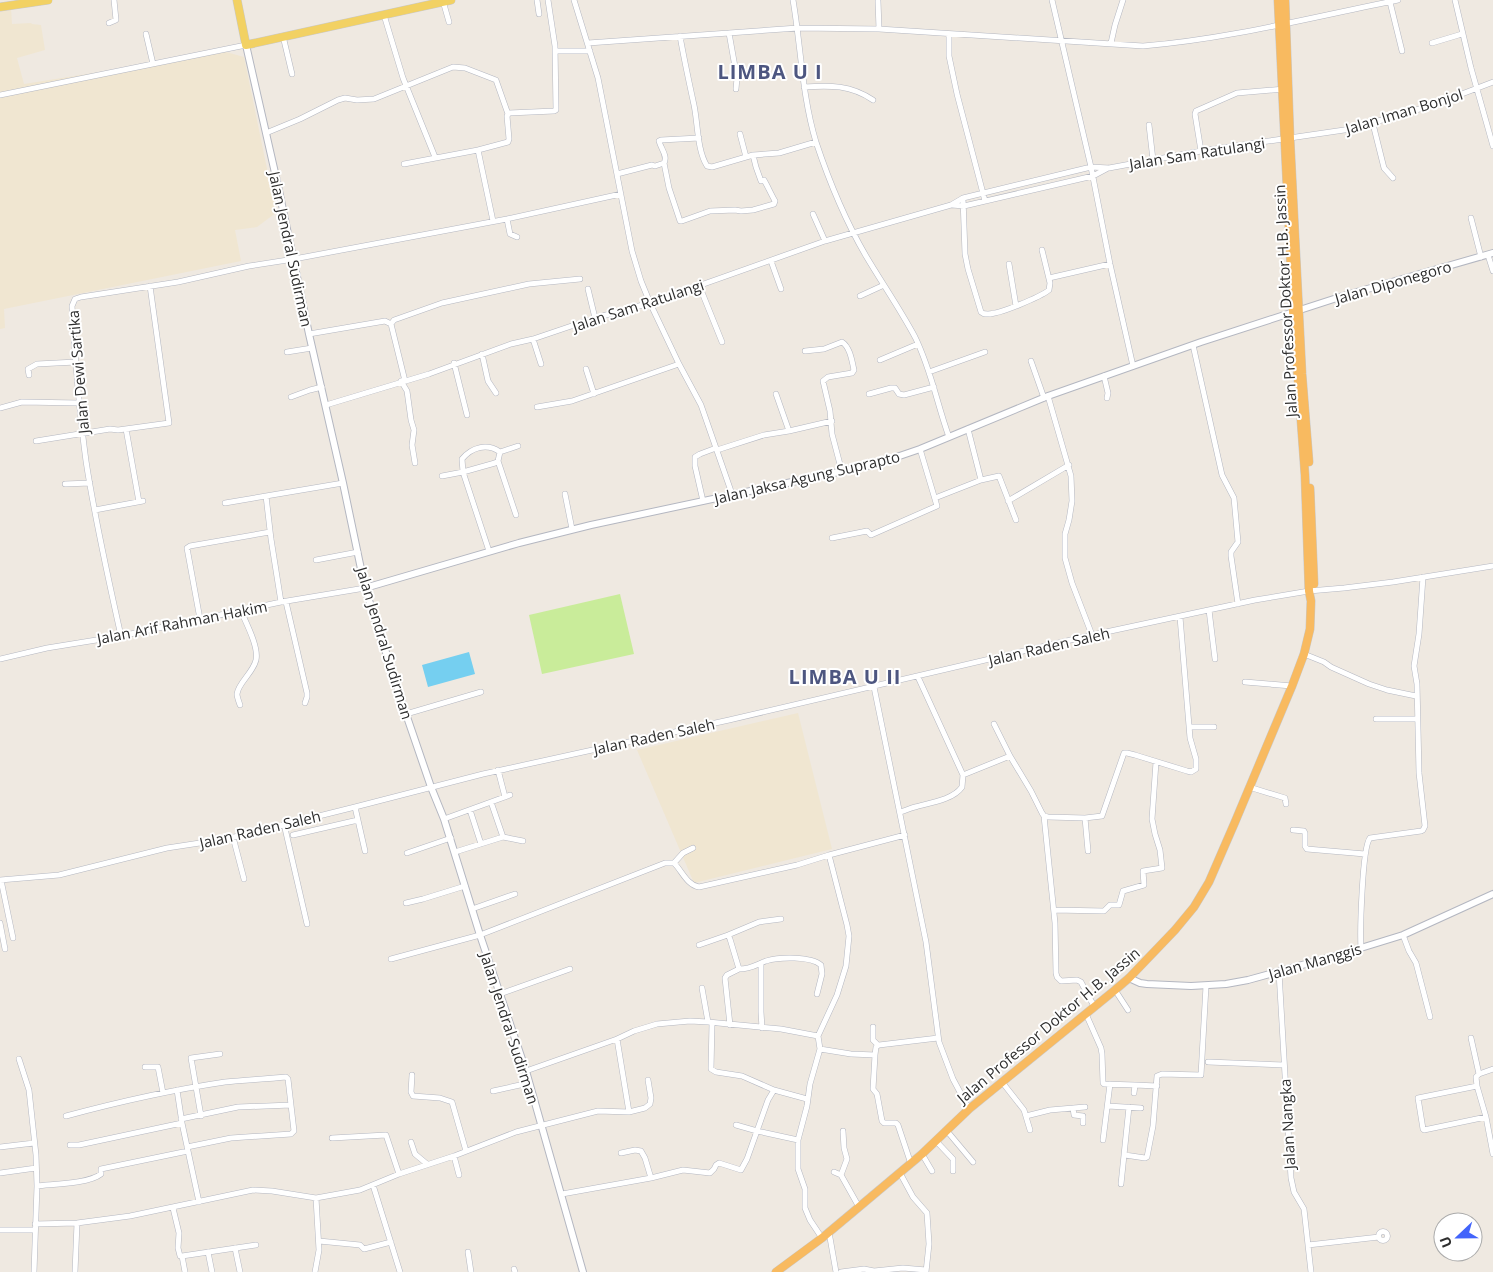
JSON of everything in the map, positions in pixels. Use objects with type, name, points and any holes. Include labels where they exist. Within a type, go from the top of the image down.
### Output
[{"type":"highway","name":"Jalan Professor Doktor H.B. Jassin","points":[[1278,0],[1283,25]]},
{"type":"highway","name":"Jalan Professor Doktor H.B. Jassin","points":[[776,1272],[822,1238],[911,1164],[969,1109],[1129,978],[1169,937],[1194,907],[1209,882],[1292,686],[1304,654],[1310,629],[1312,516],[1305,450],[1287,139],[1283,25],[1285,0]]},
{"type":"main road","points":[[0,7],[48,0]]},
{"type":"main road","name":"Jalan Jendral Sudirman","points":[[236,0],[246,45]]},
{"type":"main road","points":[[246,45],[384,15],[421,3],[447,1]]},
{"type":"street","points":[[109,23],[116,20],[114,0]]},
{"type":"street","points":[[537,0],[539,14]]},
{"type":"street","points":[[508,114],[556,110],[555,38],[548,0]]},
{"type":"street","points":[[574,0],[598,78],[632,251],[650,302],[679,364],[701,405],[732,494]]},
{"type":"street","points":[[793,0],[808,114],[832,188],[865,255],[906,320],[918,344],[929,372],[949,437]]},
{"type":"street","points":[[1052,0],[1093,176],[1133,366]]},
{"type":"street","points":[[1111,44],[1123,0]]},
{"type":"street","points":[[588,43],[798,28],[879,29],[1143,46],[1176,43],[1283,25],[1398,0]]},
{"type":"street","points":[[1455,0],[1476,88],[1493,146]]},
{"type":"street","points":[[447,1],[449,22]]},
{"type":"street","points":[[878,1],[879,29]]},
{"type":"street","points":[[1390,2],[1402,50]]},
{"type":"street","points":[[384,15],[396,58],[435,157]]},
{"type":"street","points":[[729,33],[737,78],[736,89]]},
{"type":"street","points":[[146,34],[153,64]]},
{"type":"street","points":[[948,34],[949,56],[957,94],[985,201]]},
{"type":"street","points":[[1432,43],[1462,34]]},
{"type":"street","points":[[283,36],[292,74]]},
{"type":"street","points":[[680,36],[694,104],[698,138],[707,166],[712,167],[753,155],[779,153],[816,142]]},
{"type":"street","points":[[0,95],[246,45]]},
{"type":"street","name":"Jalan Jendral Sudirman","points":[[246,45],[365,588],[406,714],[444,819],[480,935],[526,1071],[583,1272]]},
{"type":"street","points":[[555,51],[590,51]]},
{"type":"street","points":[[266,133],[338,100],[345,98],[357,100],[374,99],[453,67],[464,68],[496,80],[508,114],[508,142],[478,150],[404,164]]},
{"type":"street","name":"Jalan Iman Bonjol","points":[[1287,139],[1373,124],[1432,105],[1493,82]]},
{"type":"street","points":[[804,87],[832,85],[862,93],[873,100]]},
{"type":"street","points":[[1201,151],[1196,111],[1234,94],[1285,89]]},
{"type":"street","points":[[1373,124],[1384,168],[1393,178]]},
{"type":"street","points":[[1150,125],[1153,160]]},
{"type":"street","points":[[740,134],[746,157]]},
{"type":"street","points":[[698,138],[661,140],[659,142],[665,155],[664,163],[669,188],[680,221],[710,211],[735,210],[740,212],[774,204],[775,201],[764,180],[761,181],[759,177],[753,155]]},
{"type":"street","name":"Jalan Sam Ratulangi","points":[[326,405],[511,344],[533,339],[650,302],[825,241],[951,205],[963,198],[1091,167],[1109,168],[1201,151],[1287,139]]},
{"type":"street","points":[[478,150],[493,221]]},
{"type":"street","points":[[617,174],[664,163]]},
{"type":"street","name":"Jalan Sam Ratulangi","points":[[951,205],[964,206],[1093,176],[1109,168]]},
{"type":"street","name":"Jalan Dewi Sartika","points":[[121,636],[95,510],[83,434],[72,306],[75,299],[178,282],[249,266],[507,219],[621,194]]},
{"type":"street","points":[[963,198],[966,262],[981,312],[990,314],[1016,306],[1049,290],[1051,287],[1042,250]]},
{"type":"street","points":[[813,214],[825,241]]},
{"type":"street","points":[[1471,218],[1480,255]]},
{"type":"street","points":[[507,219],[510,234],[518,237]]},
{"type":"street","points":[[1491,254],[1493,272]]},
{"type":"street","name":"Jalan Diponegoro","points":[[1296,311],[1480,255],[1491,254]]},
{"type":"street","points":[[771,261],[781,289]]},
{"type":"street","points":[[1009,264],[1016,306]]},
{"type":"street","points":[[1049,278],[1110,264]]},
{"type":"street","points":[[391,324],[394,320],[465,298],[529,284],[580,279]]},
{"type":"street","points":[[699,285],[722,342]]},
{"type":"street","points":[[860,296],[884,285]]},
{"type":"street","points":[[36,441],[110,429],[169,424],[150,286]]},
{"type":"street","points":[[588,289],[595,318]]},
{"type":"street","name":"Jalan Jaksa Agung Suprapto","points":[[365,588],[572,529],[876,464],[920,449],[1046,397],[1296,311]]},
{"type":"street","points":[[309,334],[385,321],[391,324]]},
{"type":"street","points":[[391,324],[403,381],[407,390],[414,430],[412,445],[415,463]]},
{"type":"street","points":[[533,339],[541,364]]},
{"type":"street","points":[[804,351],[824,349],[840,342],[844,342],[847,346],[854,370],[852,373],[828,377],[823,381],[832,421],[832,434],[842,472]]},
{"type":"street","points":[[880,360],[918,344]]},
{"type":"street","points":[[1193,345],[1224,479],[1234,498],[1238,542],[1231,556],[1238,604]]},
{"type":"street","points":[[288,352],[312,348]]},
{"type":"street","points":[[929,372],[985,352]]},
{"type":"street","points":[[482,354],[488,381],[496,392]]},
{"type":"street","points":[[1031,361],[1046,397],[1069,466],[1072,481],[1072,501],[1070,520],[1065,534],[1065,558],[1072,583],[1092,635]]},
{"type":"street","points":[[29,375],[28,369],[37,364],[76,362]]},
{"type":"street","points":[[454,364],[467,414]]},
{"type":"street","points":[[538,407],[564,403],[594,394],[679,364]]},
{"type":"street","points":[[586,369],[594,394]]},
{"type":"street","points":[[1104,376],[1108,393],[1107,398]]},
{"type":"street","points":[[292,397],[302,392],[322,387]]},
{"type":"street","points":[[869,394],[895,388],[899,394],[904,395],[934,388]]},
{"type":"street","points":[[776,394],[789,431]]},
{"type":"street","points":[[0,408],[22,402],[79,403]]},
{"type":"street","points":[[703,501],[695,466],[695,457],[764,435],[832,421]]},
{"type":"street","points":[[95,510],[141,501],[126,429]]},
{"type":"street","points":[[968,429],[981,480]]},
{"type":"street","points":[[489,552],[463,472],[462,458],[472,451],[489,446],[500,452],[518,446]]},
{"type":"street","points":[[832,538],[867,531],[871,535],[935,508],[937,505],[920,449]]},
{"type":"street","points":[[500,452],[498,461],[516,514]]},
{"type":"street","points":[[442,476],[463,472],[498,461]]},
{"type":"street","points":[[1008,501],[1069,466]]},
{"type":"street","points":[[935,498],[981,480],[999,476],[1016,520]]},
{"type":"street","points":[[66,484],[90,483]]},
{"type":"street","points":[[226,503],[343,483]]},
{"type":"street","points":[[565,494],[572,529]]},
{"type":"street","points":[[266,496],[270,532],[284,602],[308,697],[305,703]]},
{"type":"street","points":[[200,620],[187,548],[270,532]]},
{"type":"street","points":[[316,560],[358,552]]},
{"type":"street","name":"Jalan Raden Saleh","points":[[1,880],[59,875],[161,850],[233,837],[498,770],[874,687],[1092,635],[1238,604],[1311,591],[1352,587],[1493,566]]},
{"type":"street","points":[[1361,948],[1365,854],[1368,841],[1370,838],[1416,832],[1424,828],[1419,773],[1417,684],[1414,666],[1419,634],[1423,577]]},
{"type":"street","name":"Jalan Arif Rahman Hakim","points":[[0,659],[47,648],[121,636],[284,602],[365,588]]},
{"type":"street","points":[[1210,610],[1215,659]]},
{"type":"street","points":[[240,705],[237,692],[252,671],[256,655],[241,611]]},
{"type":"street","points":[[1044,816],[1098,818],[1103,814],[1124,754],[1127,753],[1191,772],[1196,769],[1197,764],[1190,738],[1180,617]]},
{"type":"street","points":[[1304,654],[1369,684],[1416,696]]},
{"type":"street","points":[[900,812],[936,802],[957,792],[962,787],[962,775],[918,676]]},
{"type":"street","points":[[1245,682],[1292,686]]},
{"type":"street","points":[[874,687],[926,942],[938,1038],[952,1079],[969,1109]]},
{"type":"street","points":[[406,714],[481,692]]},
{"type":"street","points":[[1376,720],[1417,718]]},
{"type":"street","points":[[994,724],[1044,816],[1054,910],[1057,977],[1061,981],[1075,980],[1082,982],[1094,1006]]},
{"type":"street","points":[[1190,727],[1214,726]]},
{"type":"street","points":[[962,775],[1010,756]]},
{"type":"street","points":[[1054,910],[1104,911],[1110,905],[1119,905],[1123,890],[1144,885],[1143,871],[1162,868],[1160,850],[1152,819],[1156,762]]},
{"type":"street","points":[[444,819],[508,796],[498,770]]},
{"type":"street","points":[[1249,787],[1285,798],[1286,804]]},
{"type":"street","points":[[491,802],[503,837]]},
{"type":"street","points":[[355,807],[365,851]]},
{"type":"street","points":[[470,810],[481,844]]},
{"type":"street","points":[[1085,818],[1088,851]]},
{"type":"street","points":[[293,835],[358,820]]},
{"type":"street","points":[[284,824],[307,924]]},
{"type":"street","points":[[1293,830],[1305,833],[1305,846],[1307,849],[1365,854]]},
{"type":"street","points":[[674,863],[696,888],[797,865],[905,835]]},
{"type":"street","points":[[233,837],[244,879]]},
{"type":"street","points":[[455,852],[503,837],[523,841]]},
{"type":"street","points":[[407,854],[450,838]]},
{"type":"street","points":[[674,863],[682,853],[693,848]]},
{"type":"street","points":[[822,1238],[810,1220],[805,1208],[805,1189],[798,1169],[798,1140],[820,1049],[818,1036],[837,995],[846,966],[849,936],[829,855]]},
{"type":"street","points":[[392,959],[480,935],[665,863],[674,863]]},
{"type":"street","points":[[1,880],[13,938]]},
{"type":"street","points":[[406,903],[465,886]]},
{"type":"street","points":[[472,909],[515,894]]},
{"type":"street","name":"Jalan Manggis","points":[[1129,978],[1147,984],[1206,986],[1226,984],[1279,972],[1402,935],[1493,894]]},
{"type":"street","points":[[698,945],[759,922],[781,919]]},
{"type":"street","points":[[0,924],[5,949]]},
{"type":"street","points":[[728,935],[739,969]]},
{"type":"street","points":[[1402,935],[1416,963],[1430,1016]]},
{"type":"street","points":[[730,1025],[725,978],[739,969],[748,969],[768,960],[784,958],[812,960],[819,963],[822,967],[818,994]]},
{"type":"street","points":[[761,963],[762,1028]]},
{"type":"street","points":[[500,994],[570,969]]},
{"type":"street","name":"Jalan Nangka","points":[[1279,972],[1291,1178],[1294,1192],[1304,1209],[1310,1272]]},
{"type":"street","points":[[1124,1155],[1147,1157],[1153,1126],[1157,1076],[1200,1075],[1206,986]]},
{"type":"street","points":[[702,988],[710,1022],[711,1069],[716,1072],[742,1076],[774,1090],[807,1099]]},
{"type":"street","points":[[1115,990],[1128,1010]]},
{"type":"street","points":[[1086,1014],[1101,1048],[1102,1083],[1157,1086]]},
{"type":"street","points":[[526,1071],[657,1024],[690,1021],[710,1022],[787,1030],[818,1036]]},
{"type":"street","points":[[872,1027],[873,1040],[878,1045]]},
{"type":"street","points":[[617,1038],[629,1112]]},
{"type":"street","points":[[878,1045],[938,1038]]},
{"type":"street","points":[[1471,1038],[1479,1074]]},
{"type":"street","points":[[878,1045],[875,1055],[873,1089],[877,1094],[882,1121],[884,1123],[898,1124],[911,1164]]},
{"type":"street","points":[[820,1049],[851,1054],[875,1055]]},
{"type":"street","points":[[201,1116],[191,1058],[220,1054]]},
{"type":"street","points":[[19,1059],[29,1090],[36,1168],[34,1272]]},
{"type":"street","points":[[1208,1062],[1284,1064]]},
{"type":"street","points":[[145,1067],[158,1066],[163,1093]]},
{"type":"street","points":[[1493,1069],[1476,1077],[1493,1154]]},
{"type":"street","points":[[412,1075],[410,1092],[413,1096],[440,1098],[452,1102],[466,1151]]},
{"type":"street","points":[[37,1186],[87,1180],[101,1174],[102,1169],[231,1138],[291,1134],[294,1131],[288,1079],[286,1077],[226,1082],[177,1090],[66,1116]]},
{"type":"street","points":[[0,1230],[130,1216],[253,1190],[316,1198],[350,1193],[516,1132],[598,1111],[629,1112],[645,1108],[650,1104],[651,1098],[648,1080]]},
{"type":"street","points":[[1002,1082],[1026,1116],[1030,1130]]},
{"type":"street","points":[[494,1091],[529,1083]]},
{"type":"street","points":[[1103,1140],[1110,1084]]},
{"type":"street","points":[[1134,1093],[1135,1085]]},
{"type":"street","points":[[1477,1086],[1418,1098],[1423,1129],[1486,1117]]},
{"type":"street","points":[[177,1090],[187,1149],[199,1202]]},
{"type":"street","points":[[562,1194],[651,1178],[683,1170],[710,1173],[719,1163],[742,1169],[768,1100],[774,1090]]},
{"type":"street","points":[[70,1145],[79,1145],[238,1108],[291,1105]]},
{"type":"street","points":[[1108,1106],[1141,1108]]},
{"type":"street","points":[[1026,1116],[1050,1110],[1085,1107]]},
{"type":"street","points":[[1121,1184],[1129,1107]]},
{"type":"street","points":[[1073,1108],[1074,1115],[1082,1116],[1083,1123]]},
{"type":"street","points":[[736,1125],[757,1132],[798,1140]]},
{"type":"street","points":[[841,1175],[847,1159],[843,1131]]},
{"type":"street","points":[[947,1131],[973,1162]]},
{"type":"street","points":[[332,1138],[386,1135],[399,1174]]},
{"type":"street","points":[[936,1141],[952,1159],[953,1171]]},
{"type":"street","points":[[411,1142],[415,1154],[427,1164]]},
{"type":"street","points":[[0,1147],[34,1143]]},
{"type":"street","points":[[621,1153],[641,1151],[651,1178]]},
{"type":"street","points":[[922,1154],[932,1171]]},
{"type":"street","points":[[454,1156],[459,1175]]},
{"type":"street","points":[[0,1173],[36,1168]]},
{"type":"street","points":[[834,1172],[841,1175],[859,1207]]},
{"type":"street","points":[[841,1272],[864,1269],[874,1271],[903,1268],[926,1271],[929,1244],[927,1213],[912,1197],[900,1173]]},
{"type":"street","points":[[373,1186],[400,1272]]},
{"type":"street","points":[[315,1272],[319,1250],[316,1198]]},
{"type":"street","points":[[174,1208],[180,1233],[178,1251],[180,1256],[182,1256],[185,1272]]},
{"type":"street","points":[[75,1272],[77,1223]]},
{"type":"street","points":[[829,1232],[836,1272]]},
{"type":"street","points":[[1308,1246],[1378,1237]]},
{"type":"street","points":[[319,1241],[360,1245],[364,1249],[391,1242]]},
{"type":"street","points":[[182,1256],[256,1245]]},
{"type":"street","points":[[235,1248],[240,1272]]},
{"type":"street","points":[[208,1252],[212,1272]]},
{"type":"street","points":[[468,1252],[471,1272]]},
{"type":"shaded area","points":[[11,8],[12,24],[31,23],[41,25],[45,50],[17,58],[24,84],[226,52],[244,57],[277,212],[257,227],[235,230],[241,261],[4,309],[5,328],[0,329],[0,10]]},
{"type":"shaded area","points":[[798,713],[832,849],[694,883],[637,750]]},
{"type":"green space","points":[[620,594],[634,654],[542,674],[529,615]]},
{"type":"water","points":[[469,652],[475,674],[428,687],[422,665]]},
{"type":"district","name":"LIMBA U I","points":[[770,71]]},
{"type":"district","name":"LIMBA U II","points":[[845,676]]}]
